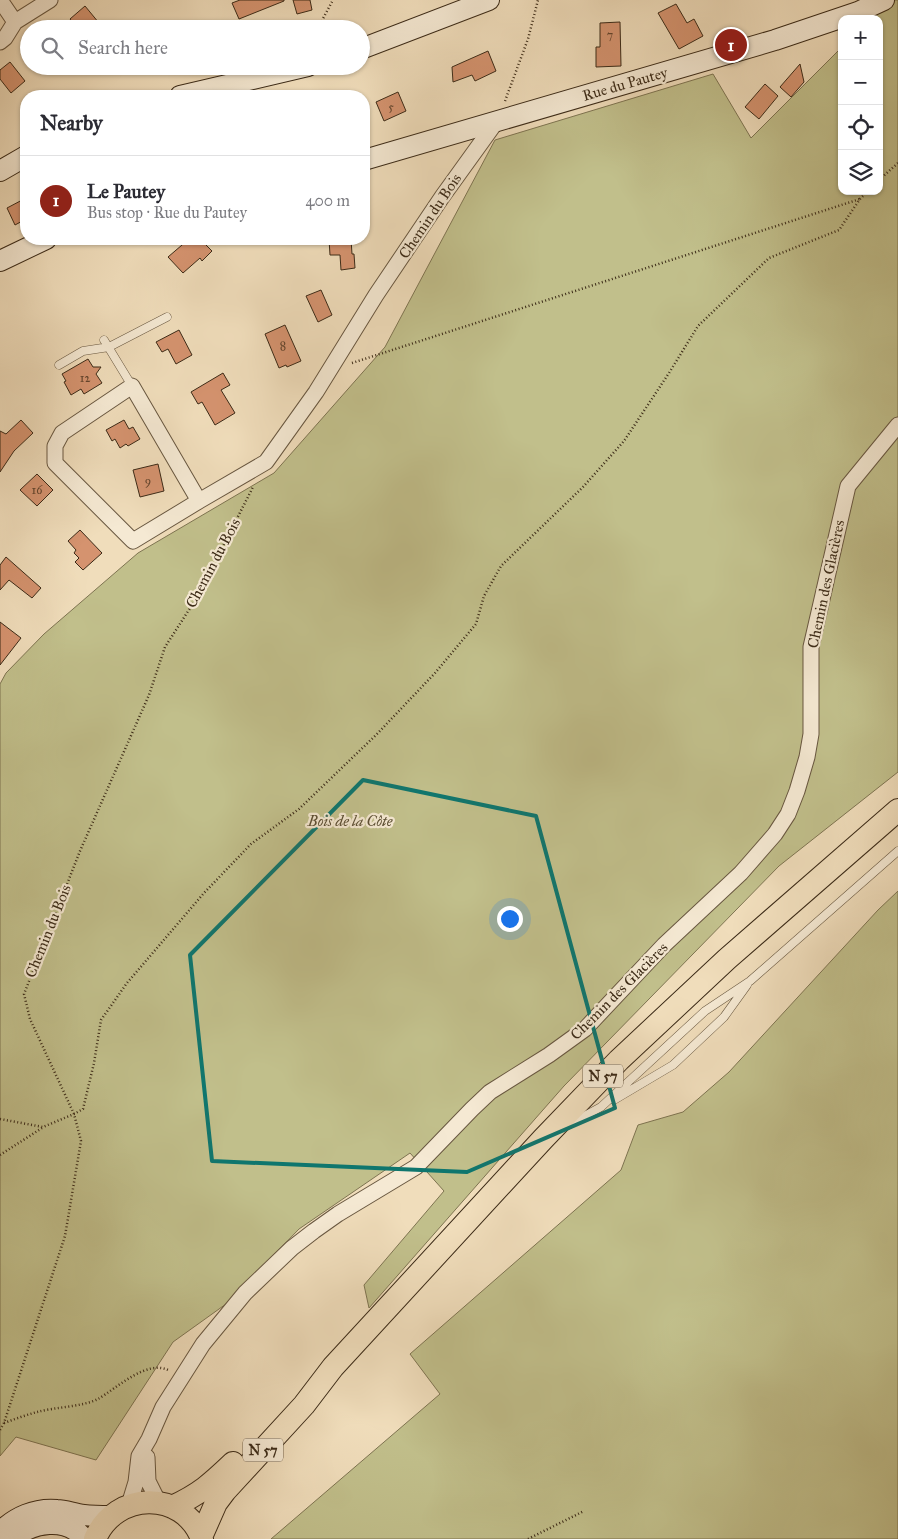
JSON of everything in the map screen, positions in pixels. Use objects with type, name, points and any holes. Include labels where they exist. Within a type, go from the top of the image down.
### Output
[{"type":"main road","name":"N 57","points":[[202,1538],[216,1503],[304,1405],[333,1367],[619,1060],[691,992],[898,810]]},
{"type":"main road","name":"N 57","points":[[166,1505],[192,1497],[215,1480],[297,1397],[333,1367]]},
{"type":"main road","points":[[95,1539],[102,1526],[120,1510],[144,1502],[166,1505],[184,1514],[194,1524],[202,1538]]},
{"type":"street","points":[[0,0],[15,22]]},
{"type":"street","points":[[0,42],[5,38],[15,22],[50,0]]},
{"type":"street","points":[[370,46],[489,0]]},
{"type":"street","name":"Rue du Pautey","points":[[370,158],[775,40],[858,12],[884,0]]},
{"type":"street","points":[[206,90],[270,75]]},
{"type":"street","name":"Chemin du Bois","points":[[132,386],[62,433],[55,446],[55,463],[133,541],[266,462],[316,392],[376,295],[442,196],[496,122]]},
{"type":"street","points":[[0,171],[20,159]]},
{"type":"street","points":[[0,262],[34,245]]},
{"type":"street","points":[[132,386],[199,501]]},
{"type":"street","name":"Chemin des Glacières","points":[[120,1510],[136,1482],[139,1456],[149,1439],[163,1407],[203,1344],[266,1272],[292,1248],[330,1219],[416,1167],[490,1092],[549,1055],[585,1029],[664,946],[740,873],[776,834],[788,814],[807,757],[811,734],[811,647],[848,486],[898,426]]},
{"type":"street","name":"Chemin des Glacières","points":[[149,1439],[146,1475],[151,1488],[166,1505]]},
{"type":"street","points":[[0,1532],[18,1518],[46,1510],[68,1511],[83,1515],[120,1510]]},
{"type":"street","points":[[13,1539],[32,1528],[47,1524],[69,1527],[84,1539]]},
{"type":"lane","points":[[59,366],[83,351],[106,344],[167,317]]},
{"type":"lane","points":[[106,344],[132,386]]},
{"type":"lane","points":[[601,1107],[704,1011],[750,981],[898,851]]},
{"type":"lane","points":[[543,1140],[673,1065],[724,1017],[750,981]]},
{"type":"path","points":[[322,20],[333,0]]},
{"type":"path","points":[[496,122],[528,39],[538,0]]},
{"type":"path","points":[[883,176],[898,163]]},
{"type":"path","points":[[0,1155],[43,1127],[83,1109],[102,1020],[127,983],[204,893],[251,844],[300,808],[377,734],[434,673],[476,624],[484,596],[501,566],[584,487],[624,441],[698,326],[769,258],[839,230],[864,195]]},
{"type":"path","points":[[329,370],[860,199]]},
{"type":"path","name":"Chemin du Bois","points":[[0,1430],[4,1423],[65,1236],[81,1141],[74,1114],[30,1019],[24,994],[80,851],[148,695],[165,647],[196,598],[253,487]]},
{"type":"path","points":[[0,1119],[43,1127]]},
{"type":"path","points":[[4,1423],[37,1412],[95,1400],[144,1370],[154,1367],[164,1368],[181,1378]]},
{"type":"path","points":[[528,1539],[584,1511]]},
{"type":"highlighted area","points":[[363,780],[536,816],[615,1108],[467,1172],[212,1161],[190,955]]},
{"type":"green space","name":"Bois de la Côte","points":[[889,0],[898,0],[898,772],[779,866],[564,1086],[369,1308],[364,1285],[444,1191],[410,1153],[299,1229],[226,1304],[173,1342],[96,1460],[16,1437],[0,1456],[0,684],[6,673],[44,634],[138,553],[274,473],[385,347],[495,140],[713,74],[751,138],[838,51],[838,195],[883,195],[883,15],[874,15]]},
{"type":"green space","points":[[898,891],[898,1539],[271,1539],[440,1394],[410,1354],[621,1170],[638,1125],[683,1112],[729,1072],[878,910]]},
{"type":"building","points":[[240,0],[284,1],[239,19],[232,3]]},
{"type":"building","points":[[293,0],[310,0],[312,10],[297,14]]},
{"type":"building","points":[[676,4],[687,23],[694,19],[703,36],[679,49],[658,13]]},
{"type":"building","points":[[85,6],[97,20],[71,20]]},
{"type":"building","points":[[620,22],[621,66],[596,67],[596,47],[600,47],[600,23]]},
{"type":"building","points":[[488,51],[496,71],[475,81],[472,75],[453,82],[452,67]]},
{"type":"building","points":[[10,62],[25,81],[11,93],[0,79],[0,70]]},
{"type":"building","points":[[800,64],[804,82],[791,97],[780,87]]},
{"type":"building","points":[[765,84],[778,96],[759,119],[745,107]]},
{"type":"building","points":[[398,92],[406,111],[384,121],[376,102]]},
{"type":"building","points":[[20,201],[20,222],[15,225],[7,208]]},
{"type":"building","points":[[182,245],[206,245],[212,251],[202,261],[200,258],[183,273],[168,257]]},
{"type":"building","points":[[329,245],[351,245],[355,268],[341,270],[340,255],[330,255]]},
{"type":"building","points":[[321,290],[332,315],[318,322],[306,296]]},
{"type":"building","points":[[285,325],[301,361],[279,368],[265,334]]},
{"type":"building","points":[[179,330],[192,355],[176,364],[168,349],[162,352],[156,342]]},
{"type":"building","points":[[88,359],[93,367],[101,367],[96,374],[102,383],[84,394],[81,389],[71,395],[62,374]]},
{"type":"building","points":[[223,373],[230,385],[221,390],[235,413],[215,425],[202,402],[198,404],[191,392]]},
{"type":"building","points":[[21,420],[33,433],[14,451],[0,472],[0,431],[6,434]]},
{"type":"building","points":[[124,420],[129,429],[133,427],[140,439],[120,448],[115,439],[112,441],[106,430]]},
{"type":"building","points":[[158,464],[164,491],[140,497],[133,470]]},
{"type":"building","points":[[37,474],[53,490],[37,506],[20,490]]},
{"type":"building","points":[[80,530],[102,553],[83,570],[75,562],[79,558],[74,553],[76,550],[68,541]]},
{"type":"building","points":[[6,557],[41,588],[32,598],[9,580],[0,590],[0,565]]},
{"type":"building","points":[[0,622],[21,638],[0,665]]},
{"type":"place","name":"Le Pautey","points":[[731,45]]}]
